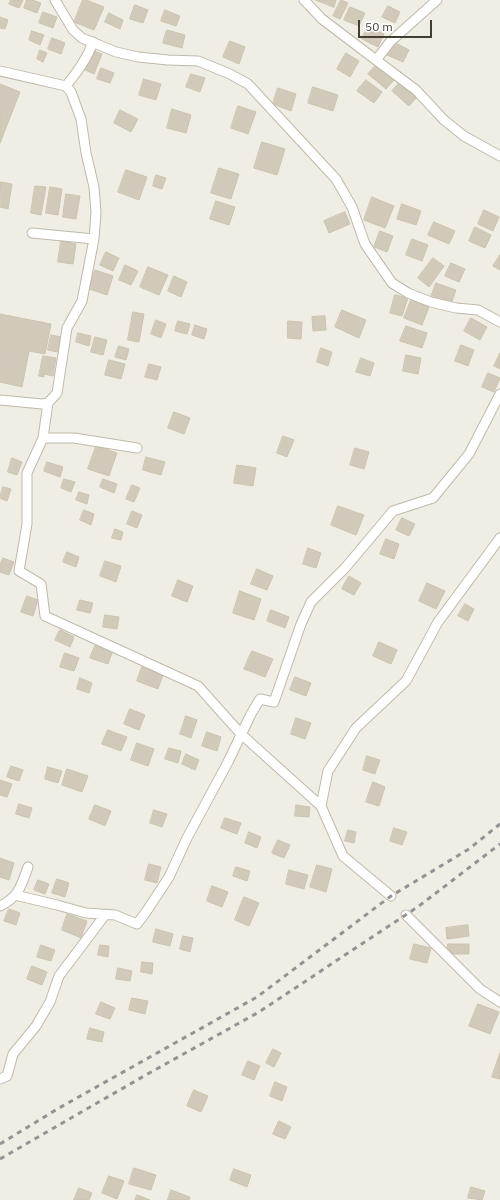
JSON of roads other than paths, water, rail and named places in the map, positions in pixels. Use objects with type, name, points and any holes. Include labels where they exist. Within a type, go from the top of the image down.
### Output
[{"type":"street","points":[[55,0],[73,30],[82,38],[116,52],[138,57],[198,61],[230,74],[248,84],[336,179],[352,207],[365,244],[392,283],[408,293],[431,302],[456,308],[478,310],[500,322]]},
{"type":"street","points":[[304,0],[322,19],[416,90],[444,120],[464,136],[500,156]]},
{"type":"street","points":[[376,60],[390,42],[437,0]]},
{"type":"street","points":[[66,86],[79,70],[89,53],[93,42]]},
{"type":"street","points":[[0,71],[66,86],[71,92],[80,119],[94,187],[96,212],[94,239],[82,301],[67,328],[57,392],[48,403],[43,438],[27,473],[27,524],[19,571],[41,584],[45,616],[198,686],[241,734],[321,806],[342,856],[391,896]]},
{"type":"street","points":[[32,233],[94,239]]},
{"type":"street","points":[[15,895],[86,913],[115,915],[136,924],[146,912],[168,877],[260,698],[274,702],[301,624],[311,602],[345,568],[393,511],[433,498],[469,454],[500,394]]},
{"type":"street","points":[[0,400],[42,404],[48,403]]},
{"type":"street","points":[[43,438],[74,438],[137,448]]},
{"type":"street","points":[[321,806],[328,771],[356,728],[406,681],[438,622],[500,538]]},
{"type":"street","points":[[0,906],[11,900],[15,895],[20,888],[28,867]]},
{"type":"street","points":[[0,1079],[7,1076],[13,1054],[36,1026],[50,1002],[59,976],[105,914]]},
{"type":"street","points":[[406,915],[480,989],[500,1002]]},
{"type":"railway","points":[[0,1144],[59,1108],[257,997],[391,896],[469,849],[500,824]]},
{"type":"railway","points":[[0,1159],[259,1012],[419,906],[500,844]]}]
